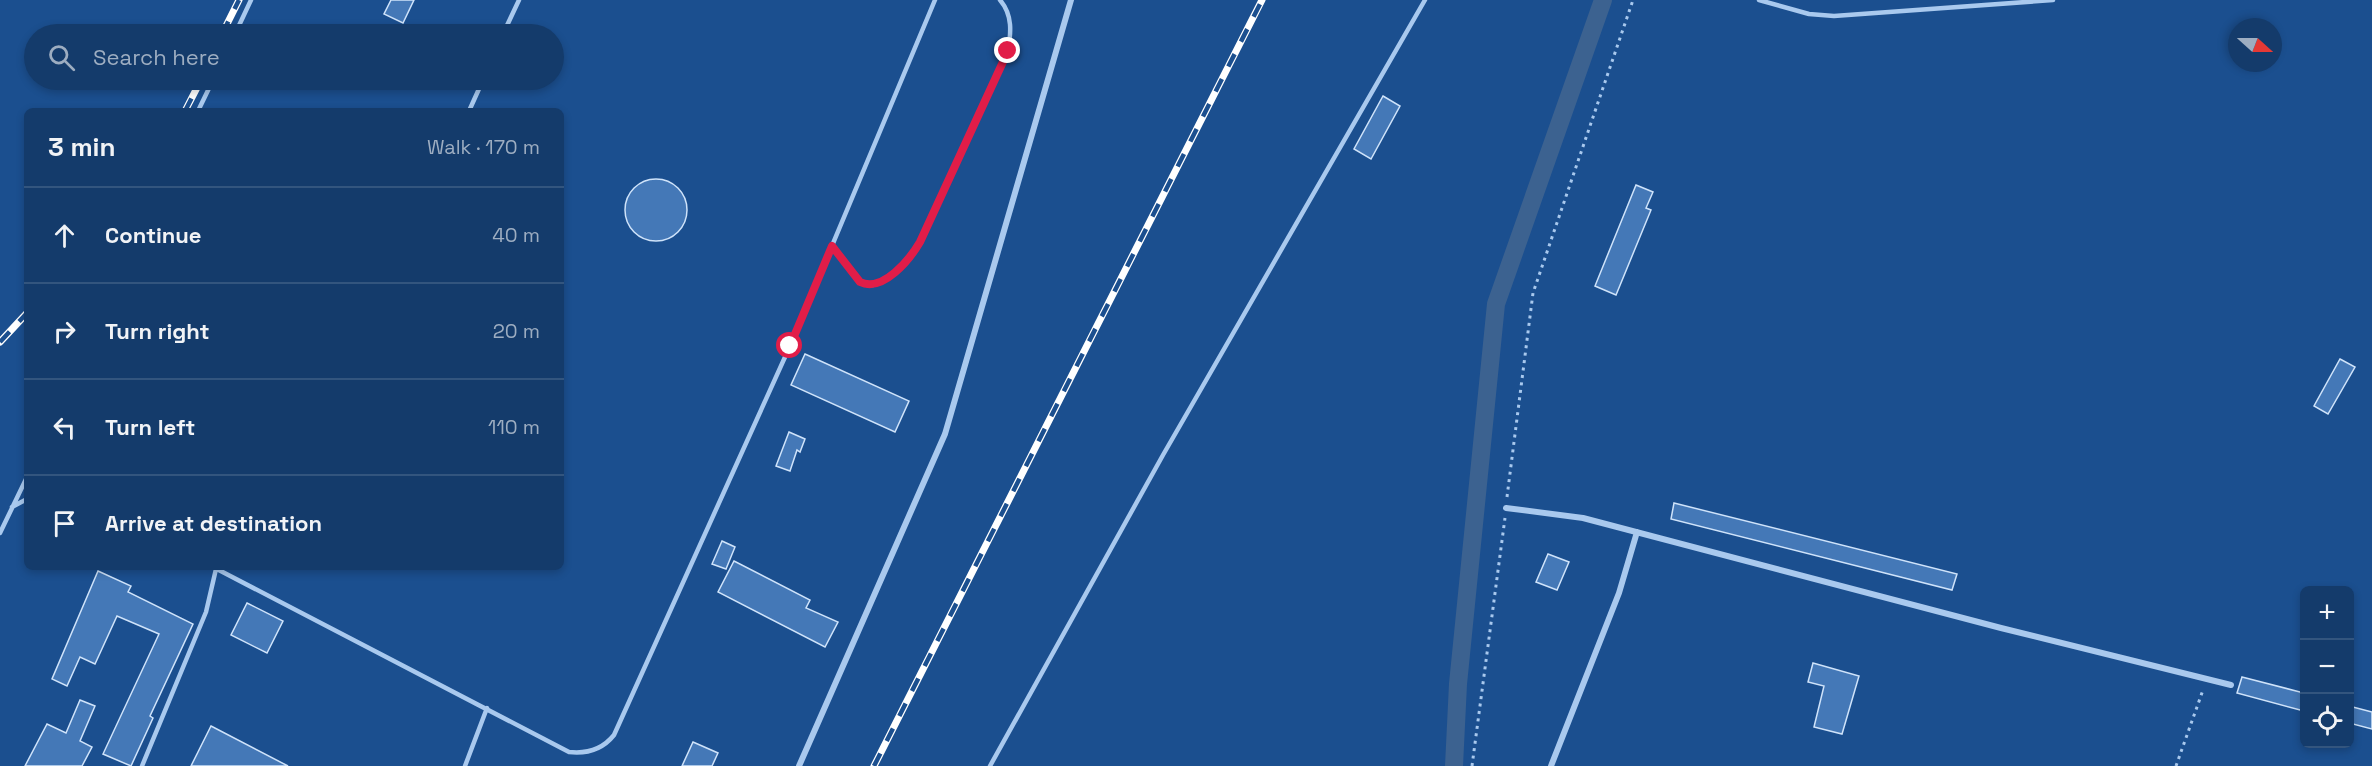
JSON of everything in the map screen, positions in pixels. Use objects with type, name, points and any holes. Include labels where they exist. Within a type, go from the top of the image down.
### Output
[{"type":"street","points":[[799,766],[945,434],[1071,0]]},
{"type":"street","points":[[1506,508],[1584,518],[2001,628],[2230,685]]},
{"type":"street","points":[[1551,766],[1619,592],[1637,531]]},
{"type":"lane","points":[[239,24],[251,0]]},
{"type":"lane","points":[[508,24],[519,0]]},
{"type":"lane","points":[[218,570],[569,752],[583,753],[606,744],[614,735],[790,346],[935,0]]},
{"type":"lane","points":[[832,246],[860,282],[865,285],[880,282],[899,270],[909,259],[920,242],[1008,51],[1011,35],[1010,18],[1000,0]]},
{"type":"lane","points":[[990,766],[1169,444],[1425,0]]},
{"type":"lane","points":[[1759,0],[1809,14],[1834,16],[2053,0]]},
{"type":"lane","points":[[199,108],[208,90]]},
{"type":"lane","points":[[471,108],[479,90]]},
{"type":"lane","points":[[0,533],[24,483]]},
{"type":"lane","points":[[12,507],[24,501]]},
{"type":"lane","points":[[142,766],[202,622],[214,570]]},
{"type":"lane","points":[[465,766],[487,708]]},
{"type":"path","points":[[1472,766],[1533,293],[1633,0]]},
{"type":"path","points":[[2176,766],[2207,680]]},
{"type":"building","points":[[391,0],[414,0],[403,23],[384,14]]},
{"type":"building","points":[[1383,96],[1400,106],[1371,159],[1354,149]]},
{"type":"building","points":[[656,179],[668,181],[678,188],[685,198],[687,210],[685,222],[678,232],[668,239],[656,241],[644,239],[634,232],[627,222],[625,210],[627,198],[634,188],[644,181]]},
{"type":"building","points":[[1636,185],[1653,192],[1646,208],[1651,210],[1616,295],[1595,286]]},
{"type":"building","points":[[805,354],[909,401],[895,432],[791,385]]},
{"type":"building","points":[[2340,359],[2355,367],[2328,414],[2314,406]]},
{"type":"building","points":[[789,432],[805,439],[800,452],[797,450],[790,471],[776,466]]},
{"type":"building","points":[[1674,503],[1957,574],[1952,590],[1671,519]]},
{"type":"building","points":[[722,541],[735,547],[726,569],[712,564]]},
{"type":"building","points":[[1548,554],[1569,562],[1557,590],[1536,582]]},
{"type":"building","points":[[734,561],[810,600],[806,608],[838,622],[825,647],[718,592]]},
{"type":"building","points":[[98,571],[131,586],[128,592],[193,624],[150,716],[153,718],[131,766],[103,754],[159,634],[117,616],[95,664],[80,657],[67,686],[52,679]]},
{"type":"building","points":[[247,603],[283,621],[267,653],[231,635]]},
{"type":"building","points":[[1813,663],[1859,676],[1842,734],[1814,727],[1824,686],[1808,682]]},
{"type":"building","points":[[2242,677],[2300,692],[2300,710],[2237,693]]},
{"type":"building","points":[[80,700],[95,706],[80,741],[92,747],[82,766],[25,766],[47,724],[66,733]]},
{"type":"building","points":[[2354,707],[2372,712],[2372,729],[2354,724]]},
{"type":"building","points":[[211,726],[288,766],[191,766]]},
{"type":"building","points":[[693,742],[718,753],[712,766],[682,766]]},
{"type":"waterway","points":[[1454,766],[1458,684],[1496,304],[1603,0]]},
{"type":"railway","points":[[227,24],[239,0]]},
{"type":"railway","points":[[874,766],[1262,0]]},
{"type":"railway","points":[[187,108],[196,90]]},
{"type":"railway","points":[[0,342],[24,316]]},
{"type":"route","points":[[790,346],[832,246],[860,282],[865,285],[880,282],[899,270],[909,259],[920,242],[1008,51]]}]
